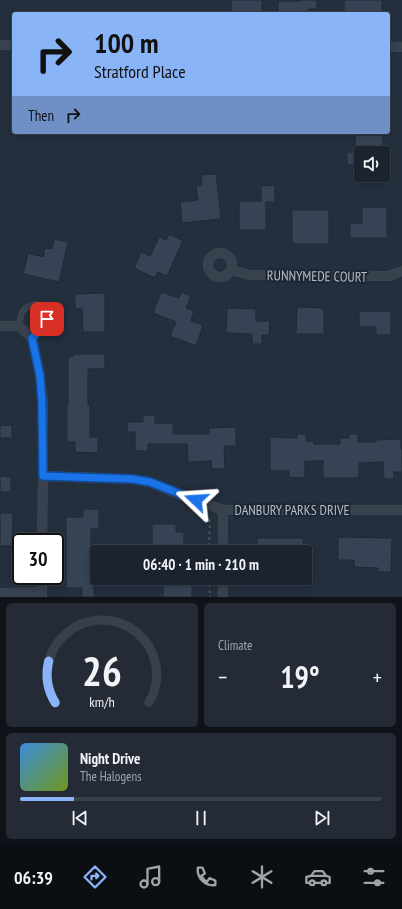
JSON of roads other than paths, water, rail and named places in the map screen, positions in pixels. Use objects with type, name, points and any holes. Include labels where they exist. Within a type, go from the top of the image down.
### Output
[{"type":"street","points":[[0,45],[12,45]]},
{"type":"street","points":[[390,47],[402,47]]},
{"type":"street","name":"RUNNYMEDE COURT","points":[[231,270],[250,275],[389,276],[402,271]]},
{"type":"street","points":[[0,326],[19,326],[32,338],[40,376],[42,402],[42,533]]},
{"type":"street","name":"DANBURY PARKS DRIVE","points":[[43,476],[132,479],[150,482],[223,514],[402,510]]},
{"type":"street","points":[[223,514],[223,545]]},
{"type":"street","points":[[223,585],[223,597]]},
{"type":"street","points":[[0,593],[42,595]]},
{"type":"lane","points":[[19,326],[21,313],[26,307],[36,304],[44,309],[47,319],[42,328],[32,338]]}]
